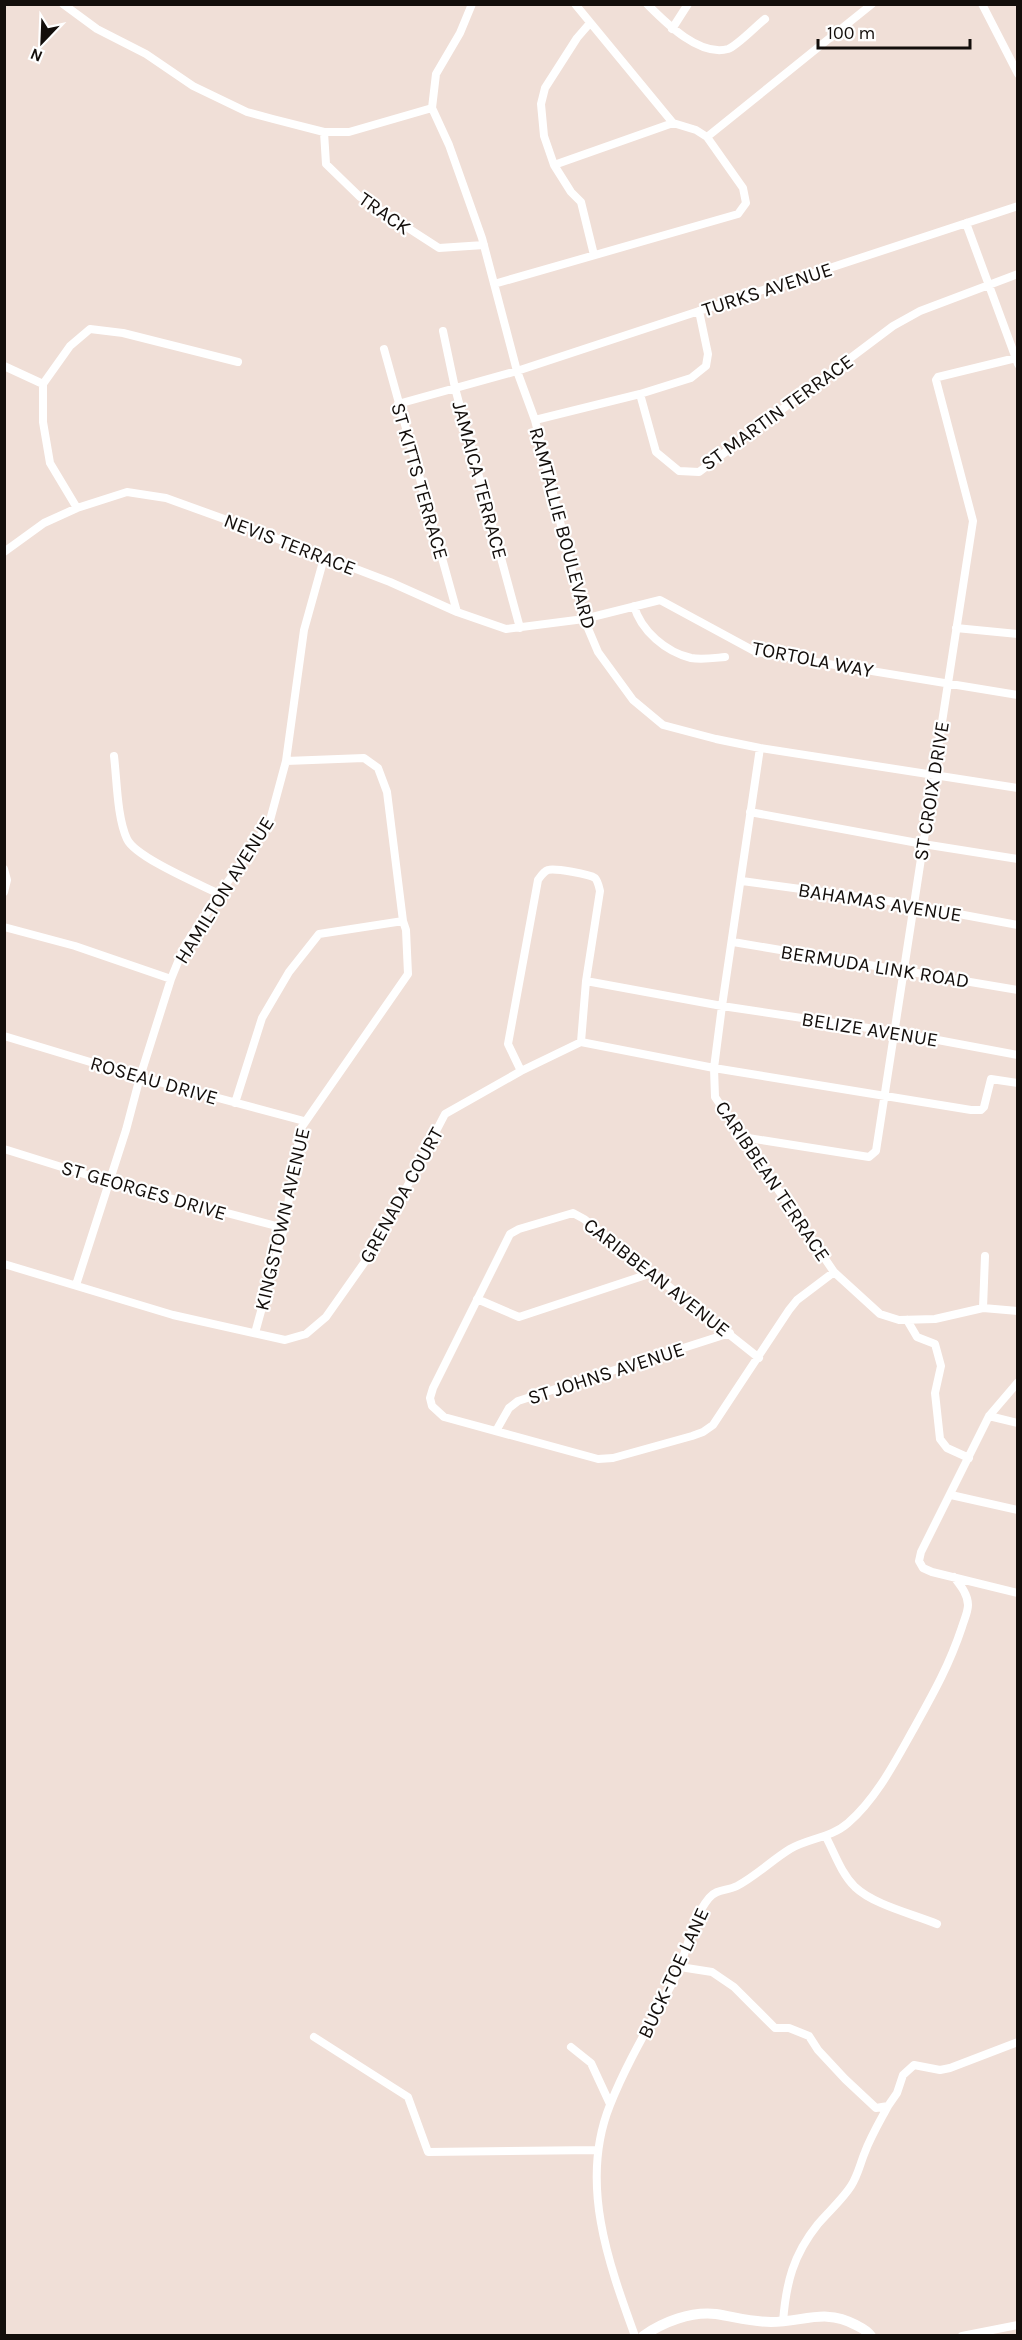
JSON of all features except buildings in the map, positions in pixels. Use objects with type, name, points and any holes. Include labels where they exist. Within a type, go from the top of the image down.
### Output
[{"type":"street","points":[[63,4],[97,29],[146,54],[193,86],[220,100],[247,112],[324,132],[349,132],[432,108],[436,74],[460,33],[472,4]]},
{"type":"street","points":[[494,284],[738,214],[746,203],[742,188],[707,137],[696,130],[673,123],[575,4]]},
{"type":"street","points":[[647,4],[672,29],[693,42],[716,50],[729,49],[765,19]]},
{"type":"street","points":[[672,29],[688,4]]},
{"type":"street","points":[[707,137],[872,4]]},
{"type":"street","points":[[982,4],[1017,74]]},
{"type":"street","points":[[590,24],[577,38],[545,88],[541,104],[542,121],[554,165],[571,192],[581,202],[594,255]]},
{"type":"street","name":"RAMTALLIE BOULEVARD","points":[[432,108],[449,145],[484,245],[517,371],[535,420],[584,619],[598,652],[633,700],[663,725],[716,739],[1017,788]]},
{"type":"street","points":[[554,165],[673,123]]},
{"type":"street","name":"TRACK","points":[[324,132],[326,164],[360,197],[439,248],[484,245]]},
{"type":"street","name":"TURKS AVENUE","points":[[398,404],[517,371],[1017,207]]},
{"type":"street","points":[[966,223],[1017,361]]},
{"type":"street","name":"ST MARTIN TERRACE","points":[[640,394],[656,452],[679,471],[699,472],[893,326],[920,311],[1017,274]]},
{"type":"street","points":[[535,420],[640,394],[691,378],[706,366],[708,354],[699,311]]},
{"type":"street","points":[[77,508],[50,463],[44,422],[43,384],[70,346],[90,329],[123,333],[238,362]]},
{"type":"street","name":"JAMAICA TERRACE","points":[[443,331],[455,388],[520,628]]},
{"type":"street","name":"ST KITTS TERRACE","points":[[384,349],[457,612]]},
{"type":"street","name":"ST CROIX DRIVE","points":[[742,1137],[869,1157],[876,1151],[973,521],[936,380],[1017,361]]},
{"type":"street","points":[[4,366],[43,384]]},
{"type":"street","name":"NEVIS TERRACE","points":[[4,552],[44,523],[77,508],[127,492],[166,498],[249,528],[390,582],[457,612],[506,629],[584,619]]},
{"type":"street","name":"HAMILTON AVENUE","points":[[76,1285],[171,979],[184,948],[219,894],[269,825],[286,761],[304,630],[324,558]]},
{"type":"street","name":"TORTOLA WAY","points":[[584,619],[660,600],[756,652],[1017,695]]},
{"type":"street","points":[[634,606],[655,640],[691,658],[725,657]]},
{"type":"street","points":[[956,628],[1017,634]]},
{"type":"street","name":"CARIBBEAN TERRACE","points":[[760,747],[714,1068],[715,1097],[834,1272],[880,1314],[907,1320],[935,1318],[983,1308],[1017,1311]]},
{"type":"street","points":[[114,756],[123,828],[128,842],[149,859],[219,894]]},
{"type":"street","name":"KINGSTOWN AVENUE","points":[[255,1333],[284,1228],[304,1121],[408,974],[406,930],[387,792],[378,768],[364,758],[286,761]]},
{"type":"street","points":[[750,812],[1017,859]]},
{"type":"street","points":[[4,869],[7,880],[4,892]]},
{"type":"street","points":[[521,1071],[508,1044],[538,880],[550,869],[586,875],[595,879],[600,891],[586,981],[581,1042],[714,1068],[971,1110],[981,1110],[984,1107],[991,1079],[1017,1083]]},
{"type":"street","name":"BAHAMAS AVENUE","points":[[742,881],[914,906],[1017,925]]},
{"type":"street","points":[[235,1103],[262,1018],[289,972],[320,934],[403,921]]},
{"type":"street","points":[[4,927],[75,945],[171,979]]},
{"type":"street","name":"BERMUDA LINK ROAD","points":[[733,942],[1017,990]]},
{"type":"street","name":"BELIZE AVENUE","points":[[586,981],[722,1006],[895,1032],[1017,1055]]},
{"type":"street","name":"ROSEAU DRIVE","points":[[4,1036],[140,1077],[304,1121]]},
{"type":"street","name":"GRENADA COURT","points":[[4,1264],[173,1315],[285,1340],[306,1335],[326,1317],[376,1246],[445,1114],[521,1071],[581,1042]]},
{"type":"street","name":"ST GEORGES DRIVE","points":[[4,1149],[108,1182],[284,1228]]},
{"type":"street","name":"CARIBBEAN AVENUE","points":[[759,1358],[585,1219],[573,1213],[519,1228],[510,1234],[430,1398],[432,1406],[444,1417],[598,1459],[613,1458],[692,1436],[713,1425],[759,1358],[797,1300],[834,1272]]},
{"type":"street","points":[[983,1308],[985,1256]]},
{"type":"street","points":[[477,1299],[519,1317],[652,1273]]},
{"type":"street","points":[[907,1320],[917,1337],[935,1344],[938,1349],[937,1356],[941,1366],[935,1393],[940,1439],[947,1448],[969,1458]]},
{"type":"street","name":"ST JOHNS AVENUE","points":[[496,1431],[509,1408],[518,1401],[730,1334]]},
{"type":"street","points":[[1017,1382],[989,1416],[921,1552],[919,1561],[923,1568],[932,1572],[1017,1593]]},
{"type":"street","points":[[989,1416],[1017,1423]]},
{"type":"street","points":[[951,1495],[1017,1510]]},
{"type":"street","name":"BUCK-TOE LANE","points":[[635,2336],[612,2272],[601,2232],[597,2188],[598,2150],[610,2104],[680,1967],[699,1914],[710,1897],[716,1892],[736,1886],[804,1842],[826,1837],[847,1824],[879,1787],[893,1766],[947,1669],[968,1610],[966,1595],[954,1577]]},
{"type":"street","points":[[826,1837],[841,1868],[856,1887],[867,1896],[937,1924]]},
{"type":"street","points":[[680,1967],[712,1972],[734,1987],[775,2028],[789,2028],[809,2036],[818,2050],[876,2108],[888,2106]]},
{"type":"street","points":[[314,2037],[408,2097],[428,2152],[598,2150]]},
{"type":"street","points":[[783,2322],[787,2284],[796,2260],[819,2224],[842,2199],[852,2184],[871,2137],[897,2093],[903,2075],[914,2066],[940,2070],[1017,2042]]},
{"type":"street","points":[[572,2047],[591,2063],[610,2104]]},
{"type":"street","points":[[643,2336],[660,2324],[685,2317],[713,2314],[760,2322],[783,2322],[815,2315],[843,2318],[867,2331],[871,2336]]},
{"type":"street","points":[[962,2336],[1017,2325]]}]
